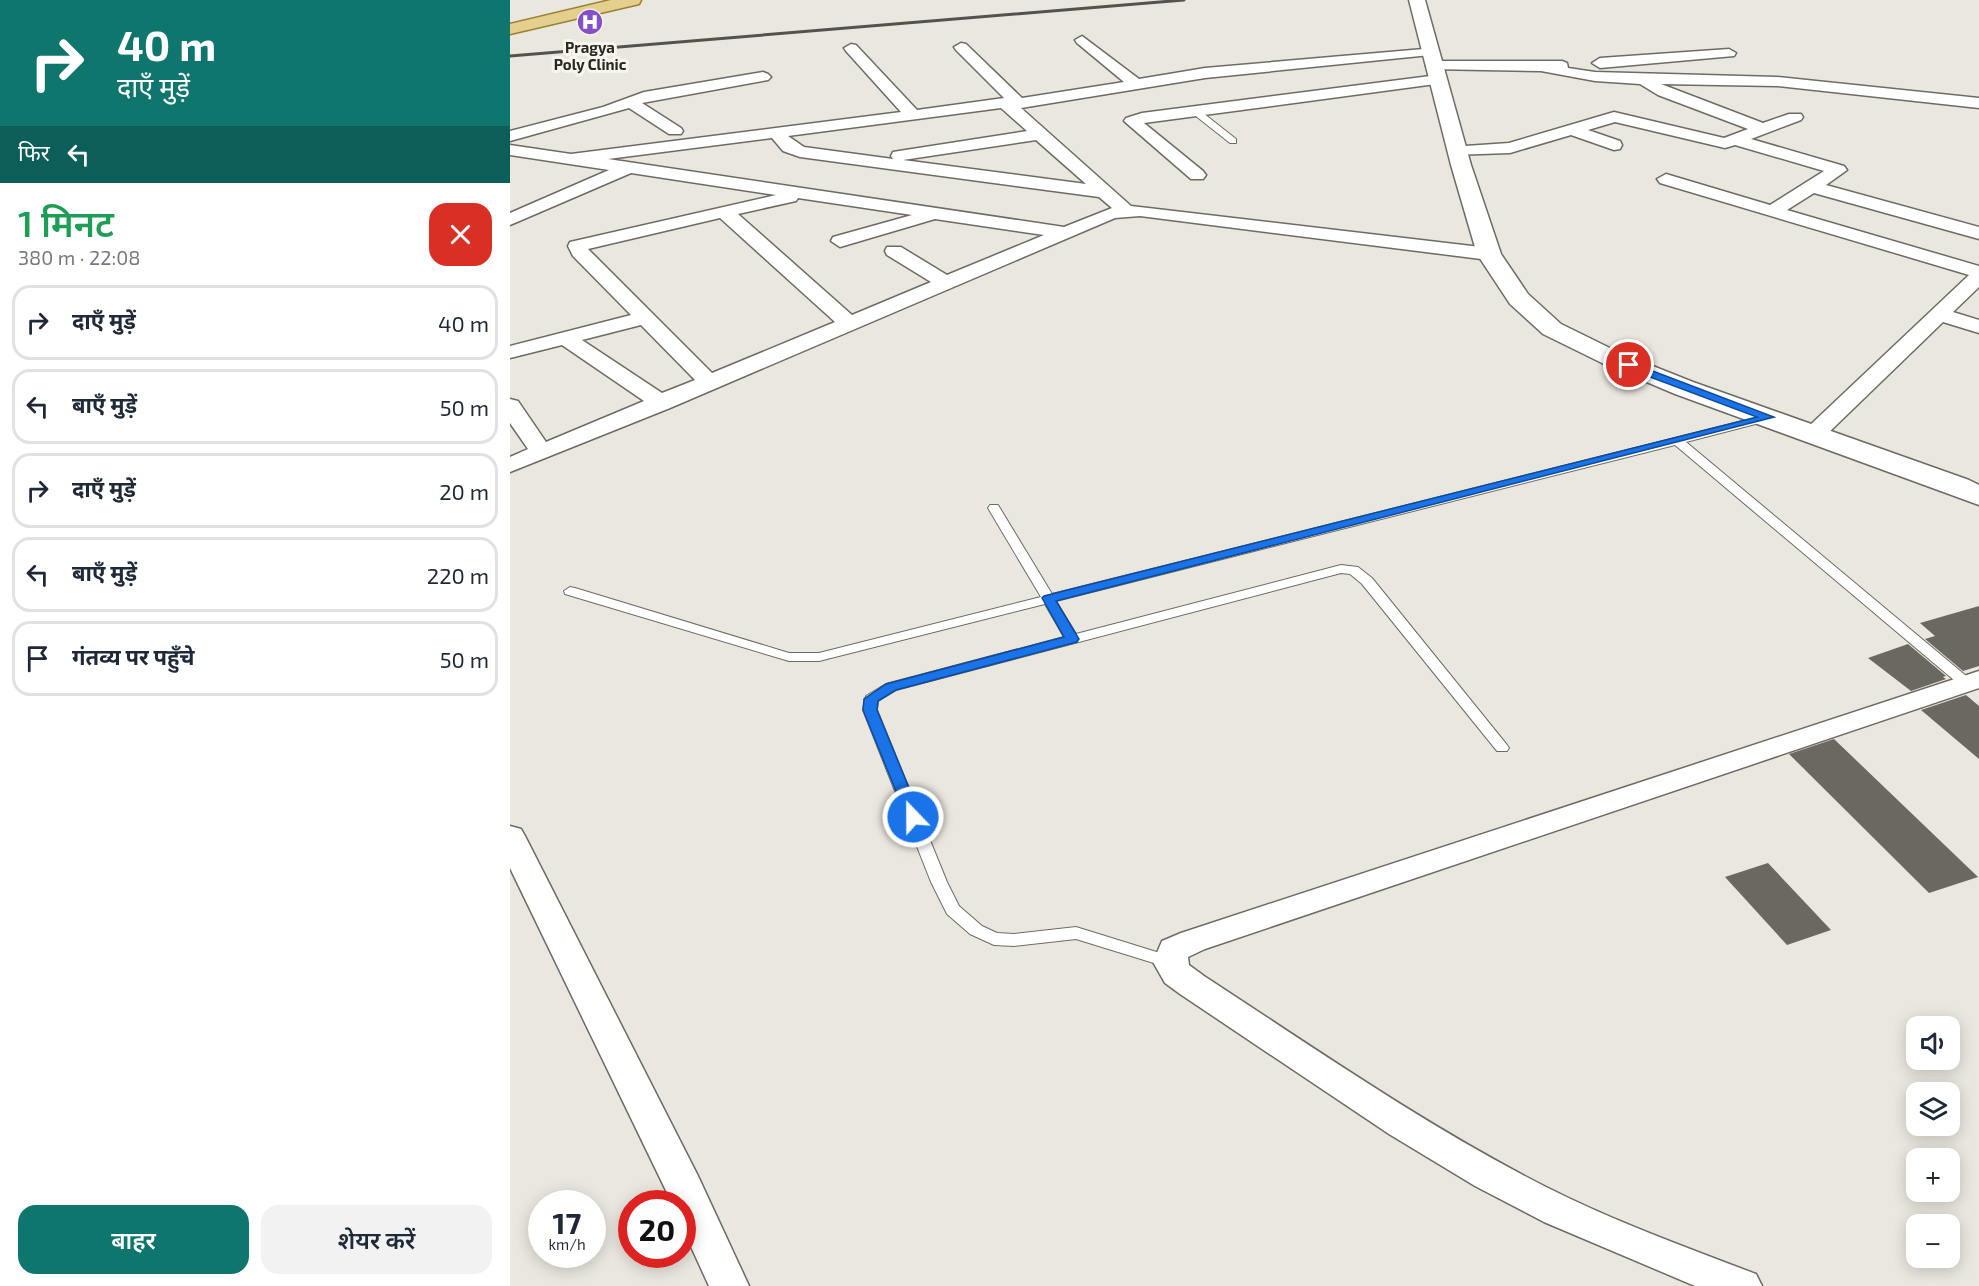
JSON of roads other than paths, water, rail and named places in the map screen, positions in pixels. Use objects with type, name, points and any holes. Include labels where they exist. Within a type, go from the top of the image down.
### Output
[{"type":"main road","points":[[510,29],[633,0]]},
{"type":"street","points":[[1417,0],[1457,151],[1489,254],[1519,299],[1552,329],[1611,358],[1684,388],[1815,433],[1959,486],[1979,496]]},
{"type":"street","points":[[1082,40],[1137,86]]},
{"type":"street","points":[[962,47],[1040,134],[1125,210]]},
{"type":"street","points":[[852,48],[912,114]]},
{"type":"street","points":[[572,159],[999,103],[1014,105],[1262,66],[1545,67],[1729,53]]},
{"type":"street","points":[[1197,175],[1132,124],[1142,118],[1197,111],[1434,66]]},
{"type":"street","points":[[1545,67],[1585,77],[1782,82],[1979,103]]},
{"type":"street","points":[[510,136],[609,110],[630,102],[764,77]]},
{"type":"street","points":[[1642,79],[1664,92],[1764,129]]},
{"type":"street","points":[[1166,81],[1197,111]]},
{"type":"street","points":[[1112,89],[1142,118]]},
{"type":"street","points":[[630,102],[675,131]]},
{"type":"street","points":[[1457,151],[1502,150],[1606,118],[1618,117],[1725,143],[1795,117]]},
{"type":"street","points":[[1572,130],[1614,145]]},
{"type":"street","points":[[776,132],[794,150],[1105,192]]},
{"type":"street","points":[[871,161],[1040,134]]},
{"type":"street","points":[[1736,140],[1838,170],[1772,212]]},
{"type":"street","points":[[510,150],[1063,232]]},
{"type":"street","points":[[510,220],[630,167]]},
{"type":"street","points":[[1666,179],[1979,272]]},
{"type":"street","points":[[1812,188],[1979,233]]},
{"type":"street","points":[[710,383],[579,252],[577,246],[806,194]]},
{"type":"street","points":[[510,465],[710,383],[1063,232],[1125,210],[1489,254]]},
{"type":"street","points":[[724,212],[850,324]]},
{"type":"street","points":[[840,241],[939,213]]},
{"type":"street","points":[[894,251],[946,283]]},
{"type":"street","points":[[1815,433],[1979,276]]},
{"type":"street","points":[[1939,314],[1979,327]]},
{"type":"street","points":[[510,352],[645,318]]},
{"type":"street","points":[[565,338],[662,403]]},
{"type":"street","points":[[510,405],[541,452]]},
{"type":"street","points":[[1742,1286],[1619,1239],[1532,1198],[1455,1156],[1192,985],[1177,974],[1170,962],[1174,950],[1193,941],[1973,681]]},
{"type":"street","points":[[510,836],[679,1176],[729,1286]]},
{"type":"lane","points":[[1197,111],[1233,141]]},
{"type":"lane","points":[[570,591],[789,657],[819,657],[1769,417]]},
{"type":"lane","points":[[1677,440],[1973,681]]},
{"type":"lane","points":[[994,508],[1072,639]]},
{"type":"lane","points":[[1170,962],[1076,933],[1014,940],[994,939],[976,930],[953,910],[939,882],[870,710],[871,699],[891,687],[1341,568],[1353,570],[1367,581],[1502,748]]},
{"type":"railway","points":[[510,56],[1184,0]]},
{"type":"place","name":"Pragya Poly Clinic","points":[[590,22]]}]
